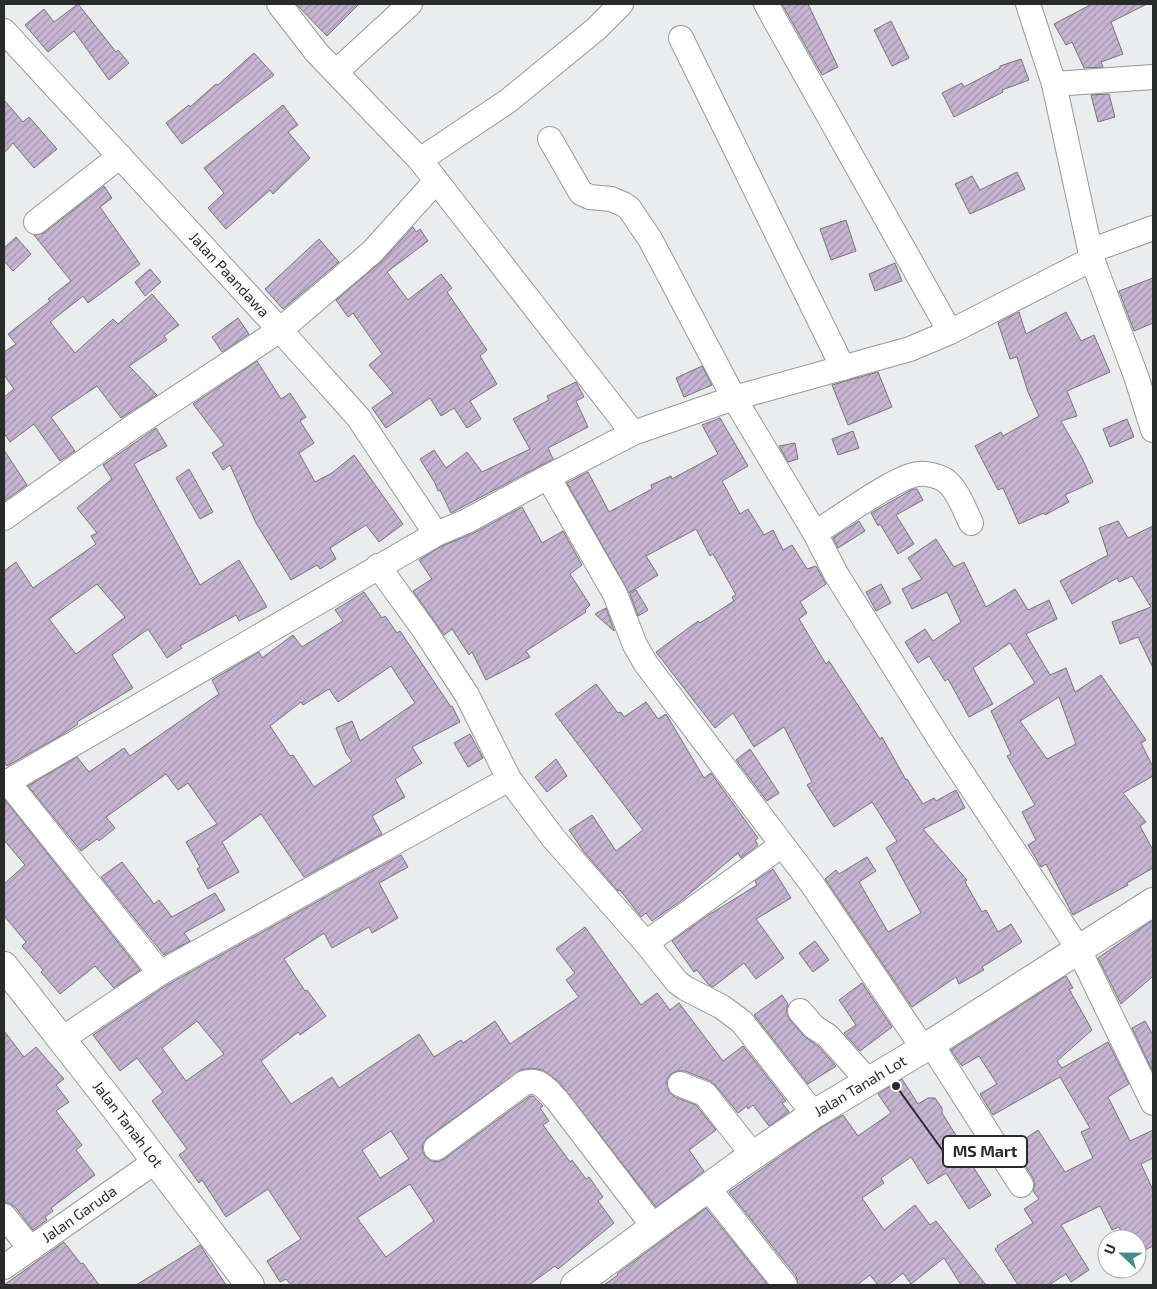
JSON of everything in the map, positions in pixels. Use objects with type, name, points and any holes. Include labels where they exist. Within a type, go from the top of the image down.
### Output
[{"type":"main road","name":"Jalan Tanah Lot","points":[[575,1285],[753,1155],[814,1114],[927,1046],[1078,948],[1153,902]]},
{"type":"main road","name":"Jalan Tanah Lot","points":[[4,966],[250,1285]]},
{"type":"street","points":[[279,4],[300,33],[420,160],[633,433]]},
{"type":"street","points":[[336,72],[410,4]]},
{"type":"street","points":[[420,160],[508,101],[596,28],[621,4]]},
{"type":"street","points":[[766,4],[950,332]]},
{"type":"street","points":[[1028,4],[1054,84],[1091,255],[1136,376],[1153,430]]},
{"type":"street","name":"Jalan Paandawa","points":[[4,31],[358,417],[436,534]]},
{"type":"street","points":[[681,38],[843,368]]},
{"type":"street","points":[[1054,84],[1153,77]]},
{"type":"street","points":[[550,139],[581,192],[590,197],[611,199],[629,208],[650,240],[734,398],[815,533],[836,574],[944,746],[1078,948],[1153,1103]]},
{"type":"street","points":[[36,222],[120,156]]},
{"type":"street","points":[[4,518],[131,428],[280,330],[372,252],[436,181]]},
{"type":"street","points":[[160,973],[6,782],[378,566],[436,534],[467,521],[633,433],[734,398],[910,349],[950,332],[1091,255],[1153,228]]},
{"type":"street","points":[[815,533],[896,481],[918,474],[932,475],[944,480],[955,492],[971,523]]},
{"type":"street","points":[[548,477],[615,594],[635,645],[646,664],[812,884],[927,1046],[1021,1185]]},
{"type":"street","points":[[378,566],[426,631],[466,696],[509,779],[554,838],[646,943],[677,982],[684,988],[722,1007],[742,1022],[814,1114]]},
{"type":"street","points":[[62,1039],[160,973],[509,779]]},
{"type":"street","points":[[646,943],[782,845]]},
{"type":"street","points":[[800,1012],[814,1027],[828,1036],[868,1081]]},
{"type":"street","points":[[436,1148],[524,1083],[532,1080],[538,1082],[557,1100],[654,1227]]},
{"type":"street","points":[[680,1084],[705,1094],[753,1155]]},
{"type":"street","name":"Jalan Garuda","points":[[4,1267],[156,1161]]},
{"type":"street","points":[[708,1188],[785,1285]]},
{"type":"street","points":[[4,1216],[30,1249]]},
{"type":"building","points":[[78,4],[116,52],[118,50],[129,63],[109,80],[74,31],[48,52],[25,25],[44,9],[54,22]]},
{"type":"building","points":[[296,4],[359,4],[327,36]]},
{"type":"building","points":[[782,4],[808,4],[838,67],[822,75]]},
{"type":"building","points":[[1092,4],[1147,4],[1111,22],[1123,54],[1101,62],[1103,67],[1084,68],[1072,42],[1066,45],[1054,24]]},
{"type":"building","points":[[891,21],[909,58],[892,66],[874,30]]},
{"type":"building","points":[[254,53],[274,75],[182,144],[166,123],[189,105],[190,107],[216,84],[218,85]]},
{"type":"building","points":[[1021,59],[1029,80],[1002,90],[1003,92],[954,117],[942,93],[962,83],[964,87],[1000,68],[1000,66]]},
{"type":"building","points":[[1109,94],[1115,117],[1098,122],[1091,95]]},
{"type":"building","points":[[4,100],[23,122],[29,117],[57,149],[34,168],[13,143],[4,153]]},
{"type":"building","points":[[283,105],[298,125],[288,132],[310,158],[273,194],[270,190],[226,229],[208,208],[224,193],[204,168]]},
{"type":"building","points":[[1017,172],[1025,189],[970,214],[955,184],[972,176],[980,190]]},
{"type":"building","points":[[104,186],[112,198],[100,207],[140,264],[88,303],[83,296],[50,322],[75,353],[113,319],[118,324],[152,294],[179,325],[164,336],[167,340],[129,366],[157,395],[121,418],[97,386],[51,417],[75,451],[60,461],[34,424],[10,442],[4,433],[4,397],[14,389],[4,375],[4,352],[16,344],[8,334],[50,301],[48,299],[71,281],[34,235],[44,233]]},
{"type":"building","points":[[846,220],[856,251],[831,260],[820,229]]},
{"type":"building","points":[[413,227],[416,232],[420,229],[428,241],[387,272],[408,300],[441,274],[452,288],[447,292],[487,350],[480,356],[497,384],[470,401],[481,419],[467,428],[454,408],[441,416],[430,398],[386,428],[372,408],[393,393],[369,365],[382,354],[353,313],[348,317],[336,300],[381,262]]},
{"type":"building","points":[[16,237],[31,254],[13,271],[4,261],[4,248]]},
{"type":"building","points":[[319,239],[339,262],[283,309],[265,289]]},
{"type":"building","points":[[895,263],[902,281],[875,291],[869,274]]},
{"type":"building","points":[[150,269],[161,282],[145,296],[135,282]]},
{"type":"building","points":[[1153,278],[1153,323],[1134,331],[1119,291]]},
{"type":"building","points":[[1019,312],[1026,334],[1066,312],[1081,341],[1094,335],[1110,372],[1067,391],[1077,416],[1061,421],[1093,482],[1065,495],[1069,502],[1045,515],[1044,513],[1019,524],[1003,488],[998,490],[975,446],[1001,432],[1003,436],[1039,416],[1028,392],[1017,357],[1010,359],[998,323]]},
{"type":"building","points":[[238,318],[249,334],[222,352],[212,337]]},
{"type":"building","points":[[257,361],[281,399],[290,393],[306,417],[300,421],[314,443],[299,453],[315,482],[332,473],[354,455],[403,524],[379,542],[366,525],[330,548],[336,559],[320,569],[317,565],[291,580],[256,523],[230,465],[223,470],[212,453],[224,445],[193,404]]},
{"type":"building","points":[[702,366],[712,385],[684,397],[676,378]]},
{"type":"building","points":[[878,372],[892,407],[848,425],[832,385]]},
{"type":"building","points":[[576,382],[584,397],[576,401],[588,427],[548,448],[553,459],[451,513],[440,490],[438,491],[420,459],[434,450],[446,468],[467,452],[482,472],[530,449],[513,419],[549,400],[547,396]]},
{"type":"building","points":[[720,418],[748,466],[722,481],[740,514],[748,509],[764,535],[773,530],[783,550],[792,545],[807,569],[816,566],[826,584],[800,602],[807,613],[799,619],[826,664],[829,661],[880,739],[882,737],[906,780],[923,804],[934,798],[936,801],[956,790],[965,808],[923,829],[967,880],[965,882],[982,912],[986,910],[998,932],[1011,924],[1022,942],[982,967],[984,970],[959,984],[956,977],[912,1007],[825,879],[836,870],[839,874],[867,857],[876,871],[859,882],[888,932],[921,913],[886,848],[897,841],[872,802],[834,827],[807,785],[812,782],[784,727],[754,747],[733,713],[715,728],[656,652],[698,621],[700,623],[734,601],[732,597],[736,595],[713,554],[710,556],[696,529],[646,556],[658,575],[629,593],[567,483],[588,472],[609,512],[652,489],[651,485],[671,476],[672,479],[718,454],[702,425]]},
{"type":"building","points":[[1127,419],[1134,437],[1110,447],[1103,429]]},
{"type":"building","points":[[156,428],[167,446],[134,464],[200,585],[239,560],[267,607],[239,621],[236,615],[180,646],[182,648],[167,658],[148,629],[112,655],[133,688],[77,722],[78,724],[60,736],[7,766],[4,761],[4,571],[16,562],[33,588],[96,544],[91,536],[97,533],[77,508],[112,479],[103,465]],"holes":[[[97,584],[125,617],[76,654],[49,619]]]},
{"type":"building","points":[[853,431],[859,448],[838,455],[832,439]]},
{"type":"building","points":[[795,443],[798,459],[788,462],[779,446]]},
{"type":"building","points":[[4,450],[27,485],[4,501]]},
{"type":"building","points":[[189,469],[213,512],[200,519],[176,478]]},
{"type":"building","points":[[913,489],[917,489],[923,500],[896,515],[914,544],[898,554],[871,513]]},
{"type":"building","points":[[522,507],[542,543],[563,531],[582,565],[570,574],[590,605],[585,610],[586,612],[526,651],[530,657],[486,680],[472,652],[469,655],[452,629],[444,635],[413,591],[432,579],[419,560],[442,546],[474,533]]},
{"type":"building","points":[[859,521],[865,531],[838,548],[833,538]]},
{"type":"building","points":[[1118,521],[1128,538],[1153,526],[1153,668],[1138,637],[1120,644],[1112,622],[1151,607],[1132,576],[1119,582],[1117,578],[1072,604],[1060,581],[1108,555],[1099,528]]},
{"type":"building","points":[[936,539],[954,567],[964,562],[986,607],[1015,589],[1028,610],[1049,600],[1057,619],[1026,634],[1050,675],[1066,668],[1075,692],[1101,675],[1146,740],[1141,743],[1153,767],[1153,776],[1123,793],[1146,822],[1140,826],[1153,850],[1153,868],[1127,883],[1128,885],[1073,915],[1046,864],[1041,867],[1028,845],[1036,840],[1022,812],[1035,805],[1007,756],[1011,754],[991,711],[1035,683],[1010,643],[973,668],[993,704],[969,717],[948,679],[945,681],[929,656],[918,663],[905,642],[925,629],[933,641],[961,622],[947,592],[912,609],[902,589],[922,579],[908,558]],"holes":[[[1059,697],[1076,744],[1047,759],[1020,721]]]},
{"type":"building","points":[[881,584],[891,603],[876,611],[866,592]]},
{"type":"building","points":[[636,590],[648,610],[638,616],[630,594]]},
{"type":"building","points":[[364,592],[382,618],[385,616],[397,633],[400,631],[452,706],[460,722],[412,747],[422,763],[395,779],[405,797],[372,816],[382,834],[304,877],[261,814],[222,842],[239,872],[208,889],[197,869],[200,867],[186,842],[217,824],[188,783],[178,790],[166,774],[106,817],[115,828],[99,841],[97,839],[81,851],[28,786],[77,757],[89,772],[124,748],[130,756],[219,694],[212,680],[259,652],[262,658],[293,635],[302,647],[343,621],[335,610]],"holes":[[[391,666],[415,703],[360,741],[352,721],[336,728],[346,753],[352,761],[314,787],[293,755],[290,756],[270,726],[301,702],[303,705],[329,689],[338,702]]]},
{"type":"building","points":[[606,608],[614,630],[614,631],[595,614]]},
{"type":"building","points":[[596,684],[618,713],[621,712],[624,717],[646,702],[658,719],[666,714],[704,778],[711,773],[758,838],[755,840],[758,845],[741,858],[738,853],[682,900],[652,921],[646,913],[641,917],[620,890],[618,891],[584,852],[569,830],[592,815],[616,851],[643,830],[555,714]]},
{"type":"building","points":[[470,734],[483,758],[468,767],[454,743]]},
{"type":"building","points":[[750,749],[779,793],[767,801],[736,760]]},
{"type":"building","points":[[556,759],[567,776],[547,792],[535,777]]},
{"type":"building","points":[[5,800],[140,970],[114,988],[95,966],[60,994],[41,972],[43,970],[22,946],[26,942],[4,916],[4,884],[25,865],[4,840]]},
{"type":"building","points":[[401,855],[408,867],[379,883],[398,918],[372,933],[369,927],[332,948],[324,933],[284,959],[305,991],[307,990],[326,1016],[300,1035],[298,1032],[261,1061],[291,1104],[332,1077],[339,1088],[419,1034],[434,1057],[461,1040],[463,1043],[495,1021],[510,1044],[579,997],[566,980],[575,973],[556,949],[585,927],[641,1005],[657,993],[670,1010],[679,1003],[723,1061],[743,1046],[786,1101],[782,1103],[789,1112],[769,1126],[753,1105],[748,1109],[747,1106],[738,1113],[710,1081],[685,1071],[672,1073],[667,1079],[669,1092],[675,1097],[696,1105],[716,1130],[689,1150],[704,1171],[656,1207],[559,1082],[543,1070],[530,1068],[521,1070],[428,1137],[423,1143],[422,1150],[425,1156],[431,1161],[438,1162],[444,1159],[530,1096],[533,1096],[543,1106],[540,1108],[549,1121],[543,1125],[570,1162],[572,1160],[586,1179],[589,1177],[603,1197],[598,1201],[614,1223],[558,1269],[555,1266],[529,1285],[291,1285],[286,1279],[280,1282],[267,1261],[301,1239],[268,1189],[226,1217],[202,1180],[199,1183],[179,1155],[187,1149],[152,1101],[163,1092],[137,1058],[120,1071],[93,1035],[167,985]],"holes":[[[197,1021],[224,1054],[186,1081],[162,1048]],[[391,1131],[409,1159],[380,1178],[362,1150]],[[410,1184],[434,1221],[386,1257],[357,1218]]]},
{"type":"building","points":[[122,862],[154,904],[159,900],[172,917],[215,893],[225,910],[184,933],[190,941],[164,955],[101,877]]},
{"type":"building","points":[[773,869],[791,898],[756,919],[784,958],[756,979],[744,963],[713,987],[708,984],[697,970],[694,972],[672,941],[707,916],[757,885],[755,881]]},
{"type":"building","points":[[1153,920],[1153,976],[1121,1004],[1098,958]]},
{"type":"building","points":[[815,941],[829,960],[813,972],[799,953]]},
{"type":"building","points":[[1066,976],[1073,988],[1069,989],[1092,1030],[1057,1061],[1062,1068],[1108,1042],[1129,1084],[1108,1097],[1130,1141],[1153,1130],[1153,1158],[1141,1164],[1153,1190],[1153,1246],[1147,1249],[1147,1229],[1120,1229],[1119,1227],[1112,1229],[1100,1206],[1061,1225],[1089,1270],[1071,1282],[1066,1274],[1049,1285],[1018,1285],[995,1249],[1033,1223],[1024,1209],[1039,1199],[1033,1191],[1035,1184],[1033,1178],[1013,1147],[1038,1130],[1065,1172],[1093,1158],[1081,1132],[1090,1128],[1060,1077],[993,1115],[980,1094],[997,1084],[979,1056],[962,1066],[951,1050]]},
{"type":"building","points":[[862,983],[892,1027],[860,1051],[844,1033],[856,1025],[839,1000]]},
{"type":"building","points":[[782,995],[788,1004],[786,1013],[790,1020],[836,1066],[808,1084],[754,1015]]},
{"type":"building","points":[[1145,1021],[1153,1035],[1152,1070],[1132,1028]]},
{"type":"building","points":[[4,1031],[24,1057],[36,1047],[64,1079],[56,1085],[69,1102],[56,1111],[82,1145],[76,1150],[95,1175],[51,1208],[53,1211],[45,1217],[47,1220],[33,1230],[15,1207],[9,1203],[4,1203]]},
{"type":"building","points":[[902,1079],[918,1104],[928,1098],[935,1098],[967,1153],[965,1154],[991,1195],[969,1209],[946,1173],[928,1184],[911,1157],[881,1178],[884,1183],[862,1198],[884,1230],[915,1205],[930,1225],[936,1221],[986,1285],[961,1285],[944,1258],[911,1284],[903,1273],[888,1285],[878,1285],[870,1275],[857,1285],[798,1285],[796,1276],[729,1192],[822,1127],[843,1115],[858,1136],[891,1113],[878,1094]]},
{"type":"building","points":[[706,1208],[768,1285],[604,1285],[617,1274]]},
{"type":"building","points":[[64,1242],[99,1285],[4,1285]]},
{"type":"building","points":[[200,1245],[226,1285],[136,1285],[177,1260]]},
{"type":"place","name":"MS Mart","points":[[896,1086]]}]
